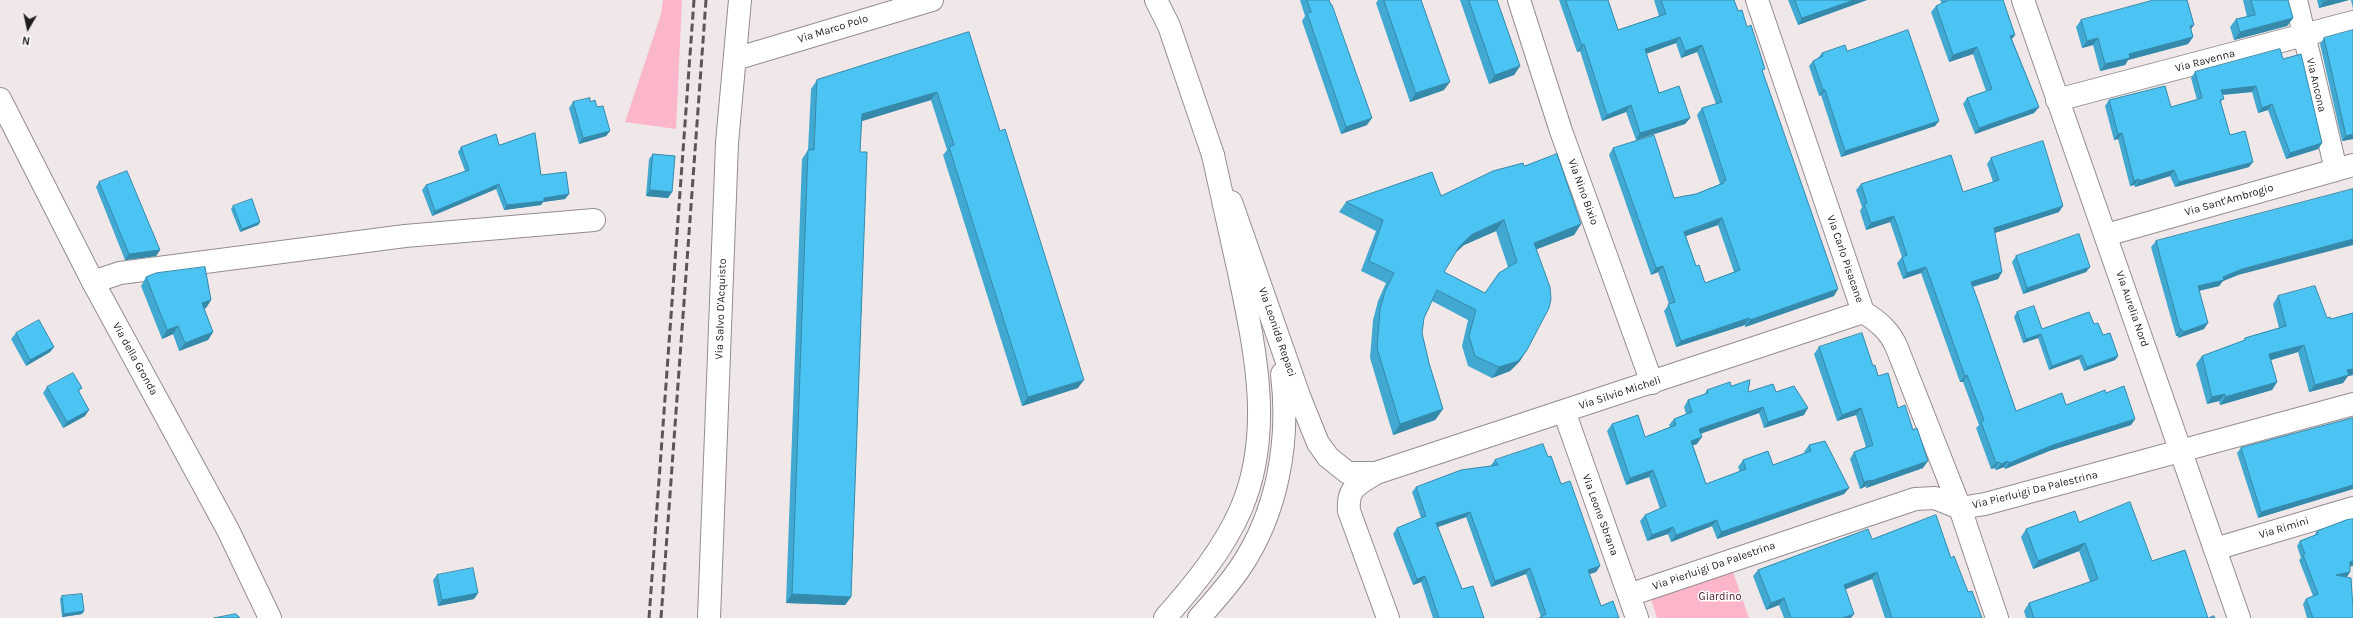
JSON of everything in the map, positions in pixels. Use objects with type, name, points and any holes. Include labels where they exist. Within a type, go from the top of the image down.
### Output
[{"type":"main road","name":"Via Salvo D'Acquisto","points":[[709,618],[727,150],[740,0]]},
{"type":"main road","name":"Via Marco Polo","points":[[735,59],[932,0]]},
{"type":"main road","name":"Via Leonida Repaci","points":[[1156,0],[1169,26],[1213,155],[1312,429],[1322,449],[1337,466],[1348,473],[1376,473]]},
{"type":"main road","points":[[1169,26],[1170,0]]},
{"type":"main road","name":"Via Nino Bixio","points":[[1519,0],[1561,131],[1652,382]]},
{"type":"main road","name":"Via Carlo Pisacane","points":[[1757,0],[1863,312],[1880,323],[1894,341],[1960,508],[1997,618]]},
{"type":"main road","name":"Via Aurelia Nord","points":[[2023,0],[2239,618]]},
{"type":"main road","name":"Via Ancona","points":[[2296,0],[2304,35],[2344,168]]},
{"type":"main road","name":"Via Ravenna","points":[[2057,100],[2353,22]]},
{"type":"main road","name":"Via della Gronda","points":[[0,99],[93,282],[228,530],[270,618]]},
{"type":"main road","points":[[1165,618],[1212,560],[1237,518],[1248,488],[1257,445],[1260,404],[1256,352],[1213,155]]},
{"type":"main road","name":"Via Sant'Ambrogio","points":[[2106,235],[2344,168]]},
{"type":"main road","points":[[93,282],[120,273],[405,236],[594,220]]},
{"type":"main road","name":"Via Silvio Micheli","points":[[1376,473],[1863,312]]},
{"type":"main road","points":[[1199,618],[1224,590],[1248,555],[1262,527],[1276,485],[1281,457],[1285,410],[1278,335]]},
{"type":"main road","name":"Via Pierluigi Da Palestrina","points":[[1629,595],[1915,499],[1935,498],[1960,508],[1985,504],[2353,404]]},
{"type":"main road","name":"Via Leone Sbrana","points":[[1564,412],[1637,618]]},
{"type":"main road","points":[[1376,473],[1353,488],[1348,503],[1349,511],[1388,618]]},
{"type":"main road","name":"Via Rimini","points":[[2215,549],[2353,508]]},
{"type":"green space","points":[[663,0],[682,0],[676,129],[625,122],[661,14]]},
{"type":"green space","name":"Giardino","points":[[1733,572],[1749,618],[1657,618],[1650,596]]},
{"type":"building","points":[[1307,0],[1329,0],[1332,5],[1372,118],[1346,127],[1307,13],[1311,12]]},
{"type":"building","points":[[1384,0],[1421,0],[1450,82],[1416,93]]},
{"type":"building","points":[[1469,0],[1497,0],[1520,66],[1495,75]]},
{"type":"building","points":[[1566,0],[1608,0],[1618,30],[1666,14],[1661,0],[1734,0],[1738,11],[1742,10],[1747,27],[1751,25],[1765,69],[1762,70],[1838,289],[1750,320],[1749,318],[1681,341],[1668,304],[1675,302],[1663,266],[1656,268],[1613,148],[1654,135],[1674,198],[1696,194],[1724,183],[1723,181],[1726,180],[1702,108],[1722,102],[1702,45],[1685,51],[1680,37],[1645,49],[1659,93],[1679,86],[1690,118],[1640,133],[1631,105],[1607,115],[1584,44],[1582,45]],"holes":[[[1722,218],[1740,270],[1705,283],[1699,265],[1696,266],[1684,232]]]},
{"type":"building","points":[[1795,0],[1854,0],[1802,18]]},
{"type":"building","points":[[1947,0],[2003,0],[2015,35],[2010,36],[2039,107],[1979,128],[1967,98],[1992,89],[1977,47],[1953,55],[1936,6]]},
{"type":"building","points":[[2154,0],[2187,0],[2194,25],[2190,26],[2193,37],[2129,54],[2130,58],[2105,64],[2098,38],[2087,41],[2081,20]]},
{"type":"building","points":[[2251,0],[2288,0],[2293,18],[2240,32],[2236,19],[2255,15]]},
{"type":"building","points":[[1908,30],[1939,121],[1845,151],[1825,90],[1823,90],[1813,61],[1823,56],[1822,53],[1845,45],[1847,51]]},
{"type":"building","points":[[2353,30],[2353,134],[2346,136],[2324,38]]},
{"type":"building","points":[[969,32],[1000,131],[1005,129],[1084,380],[1028,397],[949,147],[954,145],[937,92],[862,114],[860,152],[867,152],[851,597],[792,594],[808,150],[814,150],[817,80]]},
{"type":"building","points":[[2280,49],[2283,59],[2301,54],[2322,143],[2290,153],[2272,104],[2262,108],[2256,86],[2221,90],[2224,99],[2220,100],[2230,135],[2245,131],[2253,162],[2179,182],[2174,170],[2139,181],[2139,179],[2134,181],[2122,133],[2118,134],[2109,100],[2165,86],[2171,107],[2202,98],[2195,72]]},
{"type":"building","points":[[590,98],[590,102],[595,100],[597,107],[603,106],[610,131],[583,138],[573,102]]},
{"type":"building","points":[[535,133],[541,175],[566,172],[569,194],[544,198],[544,201],[507,205],[499,184],[435,211],[426,185],[469,170],[461,147],[496,134],[499,145]]},
{"type":"building","points":[[2043,141],[2063,206],[1994,228],[2002,272],[1971,282],[2016,411],[2062,393],[2066,405],[2105,390],[2106,393],[2124,386],[2135,419],[2053,445],[2009,463],[2008,461],[2001,464],[1999,462],[1996,463],[1981,422],[1984,420],[1967,375],[1965,376],[1926,267],[1907,273],[1902,257],[1907,255],[1894,216],[1871,223],[1864,204],[1867,203],[1861,184],[1951,155],[1963,192],[1999,180],[1991,158]]},
{"type":"building","points":[[653,154],[675,156],[672,192],[650,190]]},
{"type":"building","points":[[1557,154],[1581,224],[1534,243],[1550,287],[1551,299],[1549,308],[1527,350],[1518,361],[1499,367],[1475,356],[1469,336],[1476,310],[1437,290],[1424,318],[1422,333],[1429,363],[1443,409],[1400,424],[1377,348],[1380,310],[1385,291],[1394,273],[1369,261],[1383,220],[1346,202],[1432,172],[1441,196],[1493,171],[1523,163],[1524,166]],"holes":[[[1504,220],[1517,262],[1499,273],[1485,293],[1444,272],[1459,247],[1471,235]]]},
{"type":"building","points":[[127,171],[160,250],[129,254],[99,182]]},
{"type":"building","points":[[2353,189],[2353,239],[2242,269],[2223,277],[2224,280],[2198,286],[2208,323],[2183,332],[2182,329],[2180,330],[2156,241]]},
{"type":"building","points":[[252,199],[260,222],[242,229],[233,206]]},
{"type":"building","points":[[2079,234],[2090,267],[2027,288],[2016,256]]},
{"type":"building","points":[[205,267],[211,300],[202,303],[213,332],[185,343],[178,326],[167,330],[146,277],[156,273]]},
{"type":"building","points":[[2315,286],[2327,318],[2330,317],[2331,319],[2353,313],[2353,369],[2347,370],[2349,375],[2315,385],[2304,345],[2269,354],[2277,382],[2225,397],[2225,394],[2212,397],[2202,356],[2245,340],[2245,338],[2286,326],[2278,296]]},
{"type":"building","points":[[2034,306],[2042,329],[2089,312],[2094,324],[2098,323],[2103,335],[2110,333],[2118,356],[2087,367],[2082,355],[2052,366],[2041,334],[2026,339],[2017,312]]},
{"type":"building","points":[[39,320],[54,347],[30,360],[16,333]]},
{"type":"building","points":[[1862,333],[1878,376],[1888,373],[1898,408],[1905,405],[1913,430],[1917,428],[1928,461],[1871,481],[1864,482],[1854,452],[1873,445],[1861,408],[1842,415],[1819,347]]},
{"type":"building","points":[[73,373],[82,388],[78,390],[89,410],[67,422],[47,387]]},
{"type":"building","points":[[1750,380],[1748,392],[1773,384],[1776,392],[1794,386],[1808,408],[1768,422],[1763,407],[1699,429],[1702,437],[1691,441],[1706,484],[1746,469],[1743,460],[1768,451],[1773,465],[1811,451],[1809,445],[1825,441],[1849,488],[1721,532],[1717,520],[1676,535],[1673,527],[1652,535],[1645,515],[1666,506],[1653,470],[1630,478],[1612,424],[1638,415],[1645,437],[1676,425],[1674,419],[1692,412],[1688,400],[1708,393],[1707,390],[1730,382],[1731,386]]},
{"type":"building","points":[[2353,418],[2353,485],[2261,512],[2241,448]]},
{"type":"building","points":[[1543,444],[1548,457],[1551,456],[1561,484],[1570,481],[1600,566],[1588,570],[1601,606],[1613,601],[1619,618],[1539,618],[1546,614],[1530,568],[1495,581],[1470,512],[1436,523],[1462,589],[1473,586],[1484,618],[1439,618],[1425,576],[1417,579],[1397,528],[1426,516],[1416,487],[1461,470],[1498,465],[1495,460]]},
{"type":"building","points":[[2130,502],[2152,561],[2185,550],[2208,618],[2034,618],[2029,603],[2098,579],[2085,543],[2038,561],[2026,529],[2075,511],[2079,522]]},
{"type":"building","points":[[1936,515],[1951,558],[1954,556],[1968,592],[1972,591],[1982,618],[1892,618],[1877,572],[1844,585],[1854,614],[1842,618],[1791,618],[1784,598],[1771,603],[1758,570],[1868,529],[1872,539]]},
{"type":"building","points":[[2353,519],[2353,561],[2350,562],[2350,572],[2336,575],[2351,578],[2353,618],[2313,618],[2306,599],[2318,594],[2303,555],[2305,554],[2300,541],[2318,534],[2317,531],[2346,520]]},
{"type":"building","points":[[473,568],[478,593],[442,600],[437,575]]},
{"type":"building","points":[[82,594],[84,611],[64,614],[62,596]]},
{"type":"building","points":[[236,614],[240,618],[214,618]]},
{"type":"railway","points":[[649,618],[694,0]]},
{"type":"railway","points":[[661,618],[706,0]]}]
